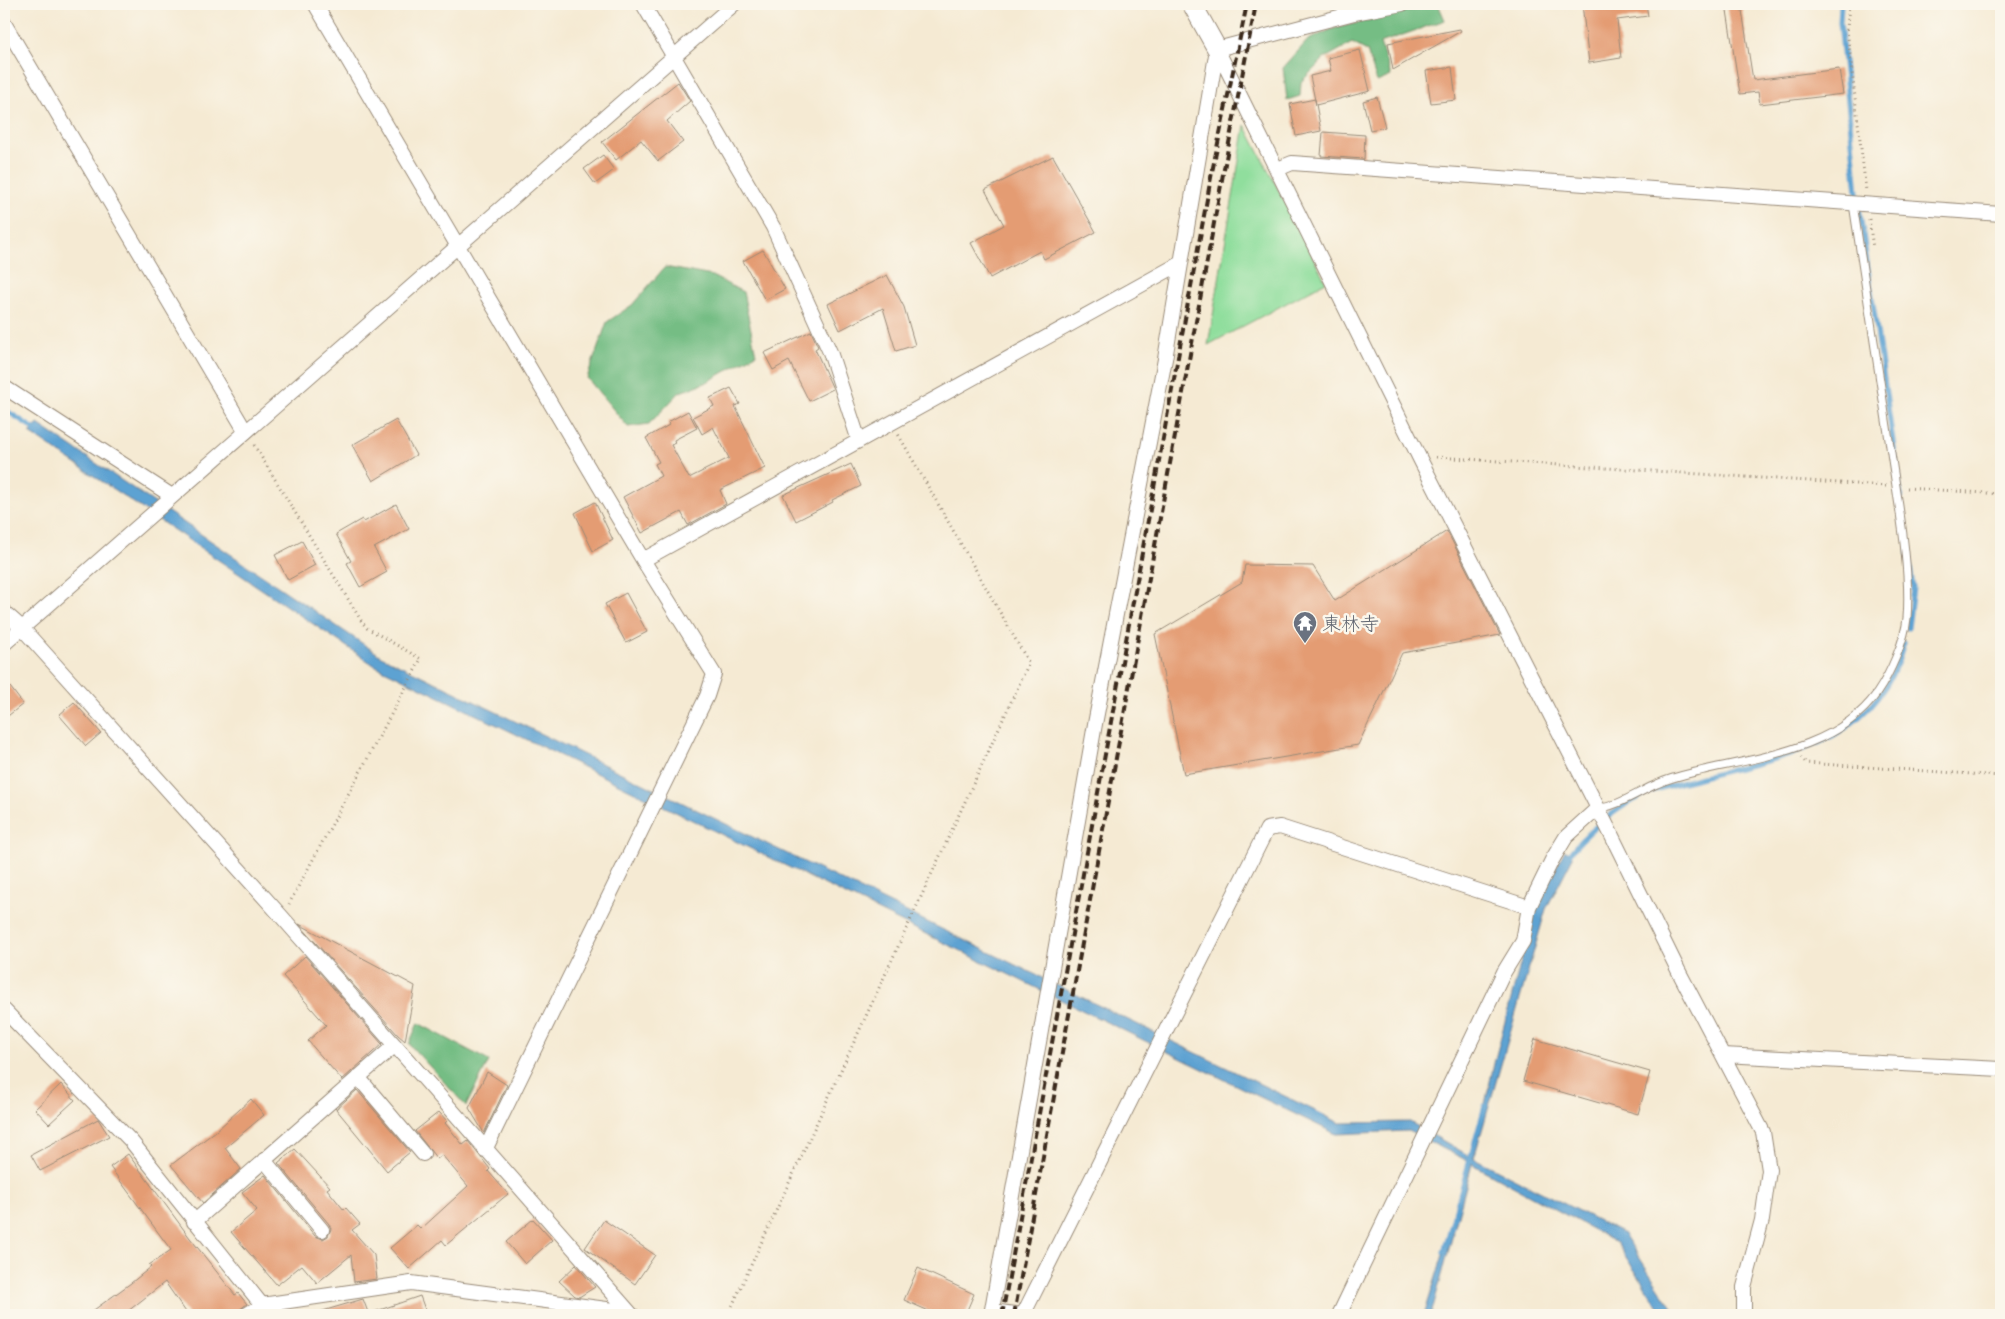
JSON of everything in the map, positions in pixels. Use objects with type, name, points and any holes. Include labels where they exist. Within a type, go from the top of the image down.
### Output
[{"type":"street","points":[[314,4],[642,560],[714,674],[707,696],[484,1150]]},
{"type":"street","points":[[643,4],[773,227],[830,352],[859,441]]},
{"type":"street","points":[[4,644],[734,4]]},
{"type":"street","points":[[1192,4],[1278,169],[1420,461],[1598,808],[1679,972],[1763,1132],[1769,1170],[1762,1220],[1744,1287],[1744,1315]]},
{"type":"street","points":[[1217,49],[1354,13],[1402,4]]},
{"type":"street","points":[[4,23],[246,432]]},
{"type":"street","points":[[1217,49],[1181,263],[1095,724],[992,1313],[1023,1315],[1267,829],[1280,827],[1529,907]]},
{"type":"street","points":[[1278,169],[1292,163],[2001,214]]},
{"type":"street","points":[[642,560],[1181,263]]},
{"type":"street","points":[[4,387],[172,496]]},
{"type":"street","points":[[4,612],[22,628],[282,917],[484,1150],[630,1313]]},
{"type":"street","points":[[1339,1315],[1504,972],[1523,940],[1529,907],[1544,875],[1566,837],[1598,808]]},
{"type":"street","points":[[4,1010],[131,1141],[264,1310]]},
{"type":"street","points":[[194,1222],[394,1046]]},
{"type":"street","points":[[1723,1055],[2001,1069]]},
{"type":"street","points":[[358,1077],[423,1154]]},
{"type":"street","points":[[264,1160],[322,1230]]},
{"type":"street","points":[[246,1315],[411,1283],[630,1313]]},
{"type":"lane","points":[[1598,808],[1609,808],[1626,797],[1684,774],[1782,752],[1812,742],[1841,726],[1877,694],[1895,661],[1907,620],[1908,590],[1896,486],[1853,204]]},
{"type":"path","points":[[1849,4],[1847,30],[1874,254]]},
{"type":"path","points":[[728,1315],[1029,663],[891,423]]},
{"type":"path","points":[[246,432],[362,622],[367,628],[421,659],[282,917]]},
{"type":"path","points":[[1420,461],[1428,456],[2001,494]]},
{"type":"path","points":[[1905,478],[1907,497]]},
{"type":"path","points":[[1792,761],[1808,754]]},
{"type":"path","points":[[1801,757],[1806,763],[2001,776]]},
{"type":"green space","points":[[1438,4],[1445,20],[1380,43],[1391,76],[1377,82],[1367,51],[1352,43],[1325,58],[1301,82],[1300,96],[1287,100],[1283,68],[1308,40],[1332,29]]},
{"type":"green space","points":[[1245,125],[1326,282],[1208,345]]},
{"type":"green space","points":[[665,267],[712,276],[743,292],[756,354],[707,382],[680,392],[649,424],[628,427],[587,378],[607,322],[632,305]]},
{"type":"green space","points":[[418,1023],[489,1061],[466,1106],[409,1044]]},
{"type":"water","points":[[38,424],[381,656],[1340,1123],[1410,1122],[1473,1158],[1495,1059],[1536,905],[1565,850],[1573,857],[1546,909],[1474,1158],[1624,1234],[1677,1315],[1664,1315],[1616,1242],[1472,1164],[1431,1315],[1424,1315],[1472,1163],[1408,1131],[1336,1134],[374,665],[30,433]]},
{"type":"building","points":[[1582,4],[1646,4],[1648,16],[1617,20],[1621,58],[1589,63]]},
{"type":"building","points":[[1726,4],[1741,4],[1753,80],[1839,69],[1843,94],[1760,104],[1758,92],[1740,94]]},
{"type":"building","points":[[1460,29],[1461,31],[1393,70],[1388,43]]},
{"type":"building","points":[[1360,50],[1370,91],[1316,105],[1310,76],[1331,71],[1328,58]]},
{"type":"building","points":[[1452,67],[1456,100],[1431,103],[1426,71]]},
{"type":"building","points":[[678,82],[690,101],[667,121],[683,142],[658,161],[641,140],[616,160],[602,142]]},
{"type":"building","points":[[1377,97],[1385,127],[1370,130],[1363,101]]},
{"type":"building","points":[[1315,99],[1321,131],[1296,136],[1290,104]]},
{"type":"building","points":[[1323,132],[1365,135],[1364,159],[1321,156]]},
{"type":"building","points":[[603,155],[614,170],[595,184],[584,169]]},
{"type":"building","points":[[1053,156],[1096,232],[1044,259],[1040,251],[990,278],[971,243],[1004,225],[985,190]]},
{"type":"building","points":[[763,250],[785,289],[765,300],[743,261]]},
{"type":"building","points":[[887,275],[904,307],[915,345],[896,351],[883,308],[840,330],[828,304]]},
{"type":"building","points":[[811,331],[818,347],[815,349],[833,389],[809,401],[789,361],[773,370],[764,353]]},
{"type":"building","points":[[731,388],[740,404],[735,406],[765,468],[720,490],[726,504],[688,525],[681,512],[642,533],[623,497],[661,476],[655,464],[659,462],[646,438],[669,425],[668,422],[688,411],[697,428],[674,440],[675,443],[671,445],[689,478],[729,458],[713,427],[702,434],[693,417],[714,406],[710,398]]},
{"type":"building","points":[[396,420],[416,455],[373,481],[352,445]]},
{"type":"building","points":[[851,464],[861,486],[796,521],[783,495]]},
{"type":"building","points":[[595,502],[613,540],[593,551],[575,513]]},
{"type":"building","points":[[396,504],[409,529],[374,548],[387,572],[360,587],[347,563],[351,561],[336,534],[362,519],[364,522]]},
{"type":"building","name":"東林寺","points":[[1447,531],[1500,635],[1402,653],[1358,745],[1184,774],[1155,634],[1242,582],[1245,565],[1313,566],[1335,601]]},
{"type":"building","points":[[302,541],[315,565],[288,580],[275,555]]},
{"type":"building","points":[[626,593],[647,632],[626,643],[605,604]]},
{"type":"building","points":[[4,679],[23,704],[4,719]]},
{"type":"building","points":[[74,702],[101,733],[86,746],[59,715]]},
{"type":"building","points":[[299,924],[415,986],[405,1041],[398,1035]]},
{"type":"building","points":[[305,956],[382,1044],[342,1080],[308,1041],[326,1025],[283,976]]},
{"type":"building","points":[[1535,1039],[1650,1072],[1638,1114],[1523,1081]]},
{"type":"building","points":[[487,1072],[507,1085],[484,1133],[469,1108]]},
{"type":"building","points":[[61,1084],[75,1100],[49,1124],[35,1109]]},
{"type":"building","points":[[357,1090],[410,1152],[387,1171],[336,1109]]},
{"type":"building","points":[[251,1099],[264,1115],[225,1148],[241,1169],[203,1203],[171,1165],[216,1131]]},
{"type":"building","points":[[439,1112],[447,1121],[445,1123],[463,1145],[468,1141],[490,1169],[488,1171],[508,1194],[446,1245],[442,1240],[409,1269],[390,1248],[417,1225],[421,1229],[468,1186],[442,1155],[437,1159],[415,1131]]},
{"type":"building","points":[[98,1119],[109,1136],[40,1171],[31,1155]]},
{"type":"building","points":[[295,1149],[330,1187],[327,1189],[344,1210],[346,1208],[360,1224],[352,1230],[374,1255],[377,1279],[354,1282],[351,1255],[317,1283],[302,1265],[277,1285],[231,1232],[257,1210],[242,1192],[265,1175],[315,1236],[323,1239],[328,1236],[331,1229],[329,1224],[278,1163]]},
{"type":"building","points":[[128,1154],[235,1295],[238,1293],[247,1304],[239,1310],[237,1315],[188,1315],[165,1282],[123,1315],[87,1315],[131,1283],[151,1267],[149,1265],[171,1250],[110,1167]]},
{"type":"building","points":[[533,1219],[552,1240],[525,1264],[506,1242]]},
{"type":"building","points":[[604,1220],[655,1255],[635,1284],[585,1248]]},
{"type":"building","points":[[576,1265],[595,1287],[579,1297],[575,1296],[559,1281]]},
{"type":"building","points":[[918,1268],[974,1294],[965,1315],[938,1315],[904,1300]]},
{"type":"building","points":[[420,1296],[427,1315],[372,1315],[371,1313]]},
{"type":"building","points":[[363,1299],[369,1315],[317,1315],[316,1313]]},
{"type":"waterway","points":[[1841,4],[1840,22],[1857,192],[1901,497]]},
{"type":"waterway","points":[[4,409],[39,432]]},
{"type":"waterway","points":[[1908,552],[1913,588],[1908,628]]},
{"type":"waterway","points":[[1566,859],[1578,844],[1598,825],[1641,796],[1671,785],[1797,752],[1826,740],[1851,724],[1873,703],[1891,677],[1904,643]]},
{"type":"waterway","points":[[1444,1252],[1485,1106]]},
{"type":"railway","points":[[1002,1315],[1212,172],[1247,4]]},
{"type":"railway","points":[[1014,1315],[1223,174],[1256,4]]},
{"type":"place","name":"東林寺","points":[[1305,644]]}]
